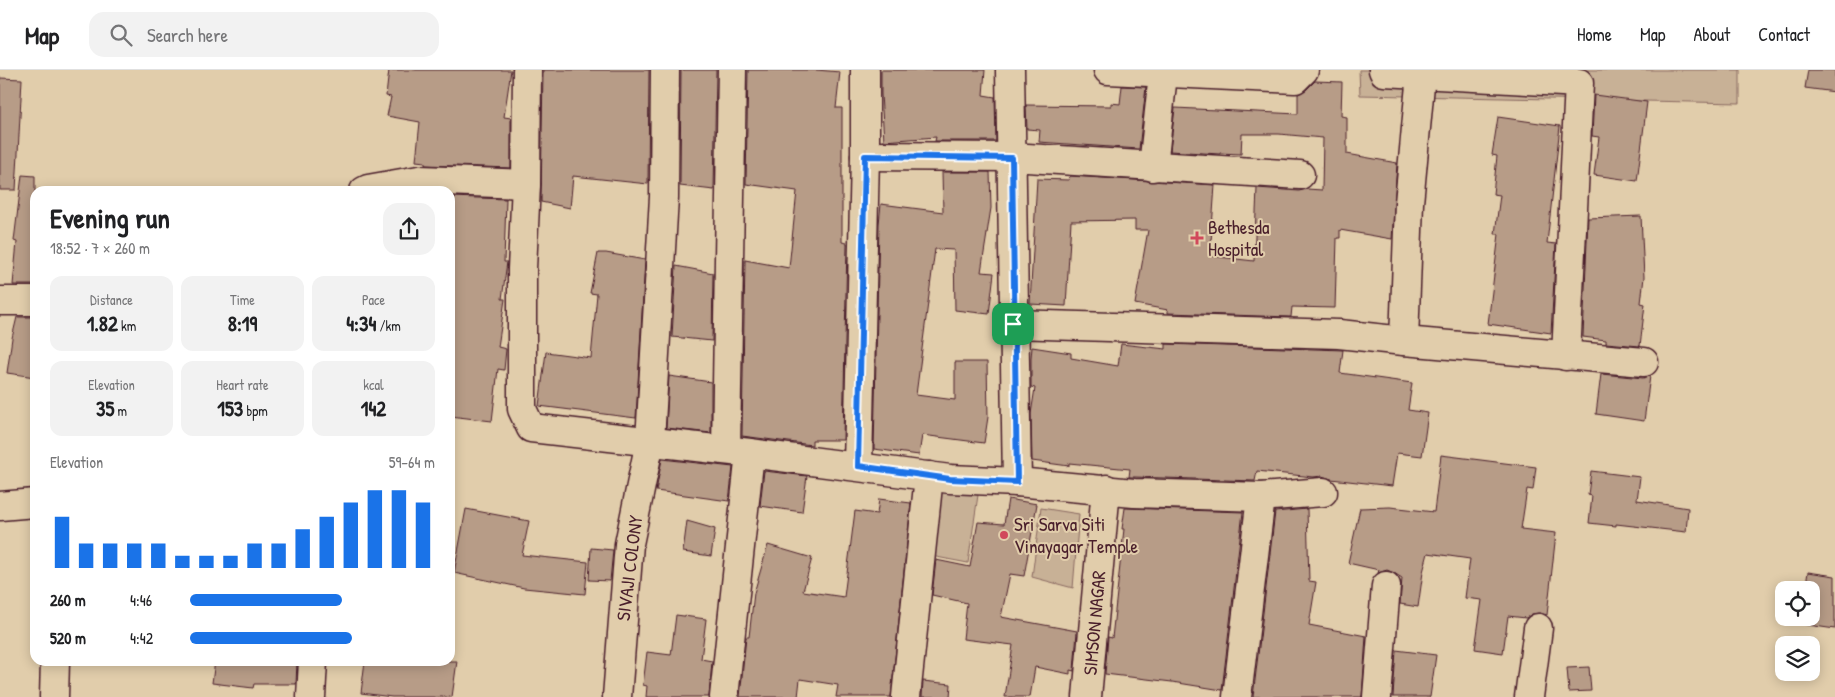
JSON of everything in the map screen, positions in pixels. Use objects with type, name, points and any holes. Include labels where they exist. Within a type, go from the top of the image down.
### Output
[{"type":"street","points":[[527,70],[526,184],[522,268],[522,409],[531,428],[738,451],[950,479],[1017,482],[1134,493],[1261,498],[1322,492]]},
{"type":"street","name":"SIVAJI COLONY","points":[[617,697],[629,544],[650,441],[664,197],[665,70]]},
{"type":"street","points":[[724,697],[738,451],[732,70]]},
{"type":"street","points":[[858,466],[865,156],[865,70]]},
{"type":"street","points":[[1010,70],[1017,482]]},
{"type":"street","points":[[1108,70],[1295,79],[1304,70]]},
{"type":"street","points":[[1383,70],[1384,72],[1580,83],[1566,356]]},
{"type":"street","points":[[1153,167],[1163,74]]},
{"type":"street","points":[[1404,341],[1409,203],[1421,74]]},
{"type":"street","points":[[865,156],[1012,158],[1300,175]]},
{"type":"street","points":[[385,186],[419,180],[526,184]]},
{"type":"street","points":[[0,301],[30,301]]},
{"type":"street","points":[[1013,324],[1339,334],[1644,362]]},
{"type":"street","points":[[906,697],[929,476]]},
{"type":"street","name":"SIMSON NAGAR","points":[[1087,697],[1106,489]]},
{"type":"street","points":[[1237,697],[1261,498]]},
{"type":"street","points":[[0,506],[30,503]]},
{"type":"street","points":[[1377,697],[1386,586]]},
{"type":"street","points":[[1530,697],[1538,628]]},
{"type":"street","points":[[54,697],[55,666]]},
{"type":"street","points":[[311,697],[313,666]]},
{"type":"shaded area","points":[[1359,70],[1740,70],[1740,103],[1360,95]]},
{"type":"shaded area","points":[[934,486],[978,495],[968,563],[926,555]]},
{"type":"shaded area","points":[[1041,508],[1079,514],[1073,588],[1032,577]]},
{"type":"building","points":[[389,70],[511,70],[504,117],[511,118],[511,168],[425,165],[425,162],[416,161],[420,122],[387,116],[391,97],[386,96]]},
{"type":"building","points":[[543,70],[649,70],[648,184],[573,176],[570,208],[541,202]]},
{"type":"building","points":[[681,70],[716,70],[714,190],[680,186]]},
{"type":"building","points":[[748,70],[840,72],[836,108],[842,108],[842,242],[847,243],[843,440],[812,440],[812,445],[742,436],[745,260],[789,268],[797,191],[746,184]]},
{"type":"building","points":[[881,70],[985,70],[983,95],[995,97],[996,141],[935,141],[936,137],[884,141]]},
{"type":"building","points":[[1808,70],[1835,70],[1835,92],[1805,88]]},
{"type":"building","points":[[0,78],[22,79],[16,190],[0,190]]},
{"type":"building","points":[[1315,81],[1342,82],[1341,116],[1347,117],[1347,154],[1397,163],[1392,239],[1340,230],[1340,238],[1337,238],[1335,308],[1292,307],[1291,317],[1168,313],[1168,310],[1135,304],[1148,230],[1135,230],[1135,220],[1071,221],[1066,306],[1030,304],[1037,179],[1069,180],[1070,176],[1215,185],[1210,256],[1254,261],[1257,188],[1299,191],[1307,189],[1322,190],[1323,138],[1279,134],[1242,134],[1241,154],[1170,151],[1175,108],[1298,114],[1298,94],[1306,90]]},
{"type":"building","points":[[1122,86],[1146,87],[1139,149],[1039,142],[1040,130],[1027,129],[1026,105],[1111,106],[1111,103],[1120,104]]},
{"type":"building","points":[[1594,95],[1647,102],[1637,181],[1594,175],[1599,137],[1592,136]]},
{"type":"building","points":[[1498,117],[1560,126],[1547,243],[1556,244],[1551,333],[1488,324],[1499,234],[1495,234],[1500,195],[1493,194],[1497,156],[1492,155]]},
{"type":"building","points":[[942,172],[990,172],[991,208],[981,272],[994,273],[989,314],[955,310],[954,250],[935,249],[916,395],[955,400],[955,362],[987,362],[988,417],[984,443],[922,435],[919,455],[874,449],[881,204],[943,212]]},
{"type":"building","points":[[22,175],[35,176],[35,186],[30,186],[30,285],[13,285],[17,242],[14,241]]},
{"type":"building","points":[[455,197],[506,199],[504,262],[507,262],[502,299],[505,299],[498,347],[506,349],[504,370],[498,369],[492,421],[455,417]]},
{"type":"building","points":[[1641,216],[1644,277],[1641,303],[1645,304],[1640,346],[1606,343],[1606,340],[1583,337],[1588,218]]},
{"type":"building","points":[[598,253],[645,260],[636,418],[539,406],[546,352],[591,358],[597,294],[590,293]]},
{"type":"building","points":[[676,266],[713,273],[712,341],[672,337]]},
{"type":"building","points":[[17,317],[30,317],[30,376],[7,373]]},
{"type":"building","points":[[1121,344],[1166,349],[1166,344],[1343,350],[1340,373],[1412,383],[1408,410],[1428,413],[1422,456],[1397,453],[1392,486],[1331,479],[1322,476],[1313,477],[1257,471],[1255,481],[1129,477],[1130,469],[1069,463],[1069,466],[1032,461],[1031,414],[1035,388],[1031,387],[1032,347],[1071,353],[1071,358],[1118,366]]},
{"type":"building","points":[[1601,374],[1643,378],[1650,376],[1644,421],[1596,414]]},
{"type":"building","points":[[669,376],[711,382],[711,433],[666,428]]},
{"type":"building","points":[[1441,455],[1536,467],[1533,490],[1527,489],[1521,529],[1556,533],[1547,615],[1540,613],[1532,614],[1526,618],[1508,616],[1503,653],[1475,649],[1482,600],[1465,598],[1470,559],[1428,553],[1418,607],[1400,604],[1402,578],[1387,570],[1378,573],[1379,570],[1348,563],[1360,508],[1390,507],[1434,512]]},
{"type":"building","points":[[662,459],[733,467],[729,501],[656,491]]},
{"type":"building","points":[[764,471],[807,476],[802,512],[760,506]]},
{"type":"building","points":[[1591,471],[1640,477],[1637,500],[1688,508],[1686,532],[1589,523],[1592,496],[1588,495]]},
{"type":"building","points":[[879,499],[911,503],[891,697],[836,697],[838,685],[800,679],[798,697],[740,697],[746,637],[749,637],[754,593],[768,545],[812,558],[803,591],[844,597],[855,511],[877,514]]},
{"type":"building","points":[[1008,499],[1037,504],[1024,576],[1010,574],[1001,617],[1077,631],[1074,671],[1070,670],[1070,674],[1035,667],[1030,697],[1005,697],[1013,645],[963,639],[967,603],[932,595],[936,560],[970,567],[978,522],[1004,524]]},
{"type":"building","points":[[1125,508],[1243,512],[1222,690],[1105,674],[1108,637],[1112,638]]},
{"type":"building","points":[[466,509],[529,521],[522,555],[588,562],[585,594],[524,588],[455,573]]},
{"type":"building","points":[[1307,509],[1309,581],[1316,582],[1309,625],[1366,636],[1362,697],[1253,697],[1275,512]]},
{"type":"building","points":[[687,521],[715,529],[711,556],[683,552]]},
{"type":"building","points":[[591,548],[613,550],[610,581],[589,580]]},
{"type":"building","points":[[1808,572],[1835,576],[1835,629],[1815,626],[1820,626],[1820,581],[1806,581]]},
{"type":"building","points":[[676,615],[706,619],[701,659],[712,661],[709,697],[646,697],[647,686],[643,685],[647,652],[671,655]]},
{"type":"building","points":[[1396,650],[1436,655],[1430,697],[1393,697]]},
{"type":"building","points":[[455,661],[457,661],[452,697],[392,697],[361,693],[364,666],[455,666]]},
{"type":"building","points":[[214,666],[297,666],[296,684],[254,684],[253,688],[212,683]]},
{"type":"building","points":[[1589,667],[1591,691],[1569,692],[1567,668]]},
{"type":"building","points":[[923,681],[951,684],[950,697],[922,697]]},
{"type":"place","name":"Bethesda Hospital","points":[[1197,238]]},
{"type":"place","name":"Sri Sarva Siti Vinayagar Temple","points":[[1004,535]]},
{"type":"route","points":[[865,156],[1012,158],[1013,324],[1017,482],[950,479],[858,466],[865,156]]}]
